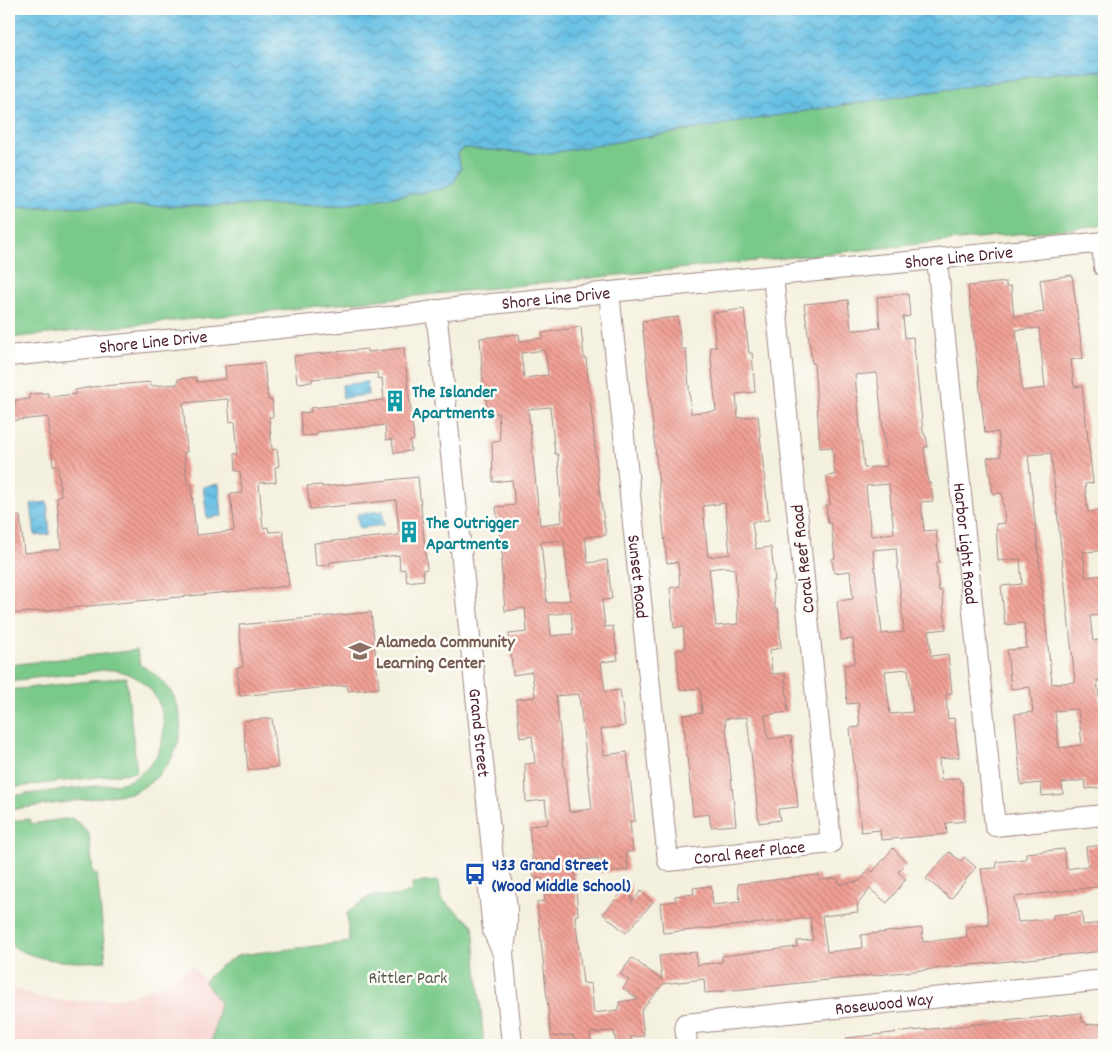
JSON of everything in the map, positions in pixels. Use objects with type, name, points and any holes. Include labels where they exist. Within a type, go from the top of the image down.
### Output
[{"type":"street","name":"Shore Line Drive","points":[[9,356],[1103,242]]},
{"type":"street","points":[[1103,242],[1104,267]]},
{"type":"street","name":"Harbor Light Road","points":[[938,260],[994,826],[1104,815]]},
{"type":"street","name":"Coral Reef Road","points":[[774,276],[831,843]]},
{"type":"street","name":"Sunset Road","points":[[609,292],[668,861]]},
{"type":"street","name":"Grand Street","points":[[436,310],[493,859],[503,878],[508,927],[502,954],[512,1045]]},
{"type":"street","name":"Coral Reef Place","points":[[668,861],[831,843]]},
{"type":"street","name":"Rosewood Way","points":[[688,1045],[685,1024],[1104,980]]},
{"type":"shaded area","points":[[193,966],[220,1002],[211,1045],[9,1045],[9,988],[48,999],[77,1001],[111,999],[140,993],[171,980]]},
{"type":"green space","points":[[1104,71],[1104,225],[9,338],[9,207],[343,205],[442,189],[453,184],[461,168],[457,154],[464,148],[544,154],[811,110],[1062,72]]},
{"type":"green space","points":[[137,650],[140,665],[160,678],[172,694],[179,712],[180,731],[176,749],[166,767],[151,782],[132,793],[9,810],[9,796],[122,783],[140,774],[153,760],[161,744],[164,726],[161,708],[152,692],[138,679],[119,671],[102,670],[9,681],[9,665]]},
{"type":"green space","points":[[126,677],[137,772],[9,788],[9,690]]},
{"type":"green space","points":[[72,818],[89,832],[93,874],[97,874],[106,961],[68,962],[43,958],[31,955],[9,944],[9,821],[30,819],[31,824]]},
{"type":"green space","name":"Rittler Park","points":[[439,881],[441,899],[473,925],[484,1045],[211,1045],[220,1003],[204,981],[219,967],[239,955],[349,942],[347,913],[370,896],[399,896],[412,891],[412,883]]},
{"type":"water","points":[[9,9],[1104,9],[1104,71],[1062,72],[811,110],[544,154],[464,148],[457,154],[461,168],[453,184],[442,189],[343,205],[9,207]]},
{"type":"water","points":[[367,382],[368,395],[343,398],[342,385]]},
{"type":"water","points":[[219,484],[222,516],[207,518],[203,487]]},
{"type":"water","points":[[47,502],[50,534],[35,536],[31,504]]},
{"type":"water","points":[[383,511],[384,525],[359,528],[357,514]]},
{"type":"building","points":[[1072,275],[1083,358],[1071,360],[1074,387],[1082,386],[1093,483],[1085,484],[1088,512],[1098,511],[1104,547],[1099,548],[1100,551],[1083,552],[1086,577],[1104,575],[1104,615],[1090,616],[1093,641],[1104,639],[1104,680],[1097,680],[1100,705],[1104,705],[1104,787],[1086,789],[1085,780],[1062,783],[1063,794],[1042,796],[1041,783],[1021,785],[1015,714],[1033,712],[1030,687],[1011,689],[1007,650],[1027,648],[1024,623],[1005,625],[1001,586],[1022,584],[1020,559],[998,561],[996,524],[1005,523],[1002,493],[993,494],[987,458],[1001,456],[998,432],[985,433],[968,286],[1006,282],[1006,287],[1011,286],[1014,317],[1044,312],[1040,280]],"holes":[[[1039,328],[1045,388],[1022,391],[1016,330]],[[1051,453],[1075,682],[1052,684],[1028,455]],[[1078,709],[1082,745],[1059,748],[1055,711]]]},
{"type":"building","points":[[908,294],[910,316],[903,317],[905,338],[913,337],[923,431],[928,447],[924,447],[928,483],[931,483],[933,501],[921,502],[924,531],[936,530],[939,563],[936,564],[939,591],[942,590],[946,629],[929,631],[931,656],[948,654],[952,693],[946,694],[948,719],[954,718],[959,757],[939,759],[941,780],[959,778],[960,782],[962,782],[965,821],[946,823],[947,834],[881,840],[880,830],[861,832],[850,728],[860,727],[858,703],[847,704],[844,665],[855,663],[853,639],[841,640],[837,601],[853,599],[850,571],[834,573],[832,559],[835,558],[831,523],[828,523],[826,505],[830,505],[827,476],[835,475],[832,447],[820,448],[814,363],[812,363],[804,304],[848,300],[851,330],[880,328],[877,297]],"holes":[[[877,373],[887,466],[864,468],[855,375]],[[889,484],[894,533],[871,536],[866,486]],[[896,548],[904,632],[882,634],[873,550]],[[908,669],[913,712],[890,714],[885,671]]]},
{"type":"building","points":[[744,309],[749,353],[752,353],[755,392],[736,394],[738,418],[758,416],[769,520],[752,522],[756,549],[771,547],[775,581],[772,581],[775,608],[778,608],[781,648],[770,650],[772,674],[785,673],[788,712],[765,715],[768,739],[791,736],[798,807],[778,809],[780,820],[759,823],[747,717],[725,719],[736,825],[711,827],[709,814],[693,816],[683,715],[702,713],[700,688],[680,690],[676,650],[685,649],[683,626],[674,628],[670,588],[680,586],[678,562],[667,563],[642,321],[678,317],[681,349],[686,349],[691,413],[716,411],[710,347],[716,347],[712,313]],"holes":[[[725,503],[730,554],[708,557],[703,506]],[[725,567],[735,569],[738,624],[716,626],[709,569]]]},
{"type":"building","points":[[581,327],[606,535],[585,537],[588,563],[607,560],[612,599],[602,600],[605,627],[613,626],[618,660],[601,662],[605,692],[620,690],[625,726],[601,729],[604,755],[627,752],[635,821],[630,821],[633,852],[626,852],[628,870],[599,873],[598,858],[574,861],[578,915],[575,916],[583,983],[591,984],[594,1013],[619,1010],[619,1002],[638,999],[623,988],[629,980],[620,974],[632,958],[662,980],[659,956],[696,952],[697,965],[722,962],[722,956],[797,947],[797,941],[813,940],[810,918],[663,933],[660,903],[676,901],[675,896],[694,894],[693,888],[711,886],[713,905],[740,902],[738,884],[819,875],[820,880],[838,878],[839,884],[860,881],[869,869],[873,872],[893,848],[907,863],[898,872],[906,879],[887,903],[870,889],[857,905],[858,912],[822,916],[827,952],[862,948],[861,935],[922,928],[923,942],[967,937],[966,927],[989,925],[981,869],[997,868],[996,862],[1026,859],[1026,853],[1064,849],[1066,869],[1088,866],[1086,847],[1104,845],[1104,886],[1014,897],[1018,922],[1053,918],[1053,915],[1082,912],[1083,925],[1104,923],[1104,951],[705,993],[704,979],[663,984],[641,1011],[644,1036],[631,1037],[632,1045],[616,1045],[614,1031],[590,1033],[591,1043],[576,1045],[574,1045],[573,1035],[551,1037],[537,902],[545,901],[542,878],[534,879],[529,826],[548,824],[545,800],[526,802],[525,764],[535,763],[532,736],[520,738],[516,699],[535,697],[532,672],[513,675],[509,634],[527,632],[525,608],[505,611],[501,561],[503,561],[496,507],[515,505],[512,480],[493,482],[492,442],[500,441],[498,413],[488,414],[486,397],[484,397],[480,338],[519,334],[520,341],[543,338],[542,333]],"holes":[[[545,350],[548,375],[524,378],[521,353]],[[550,407],[555,454],[558,454],[562,522],[540,525],[528,409]],[[564,540],[570,600],[547,603],[541,542]],[[571,612],[573,634],[551,636],[549,615]],[[579,694],[592,809],[569,812],[556,696]]]},
{"type":"building","name":"The Islander Apartments","points":[[404,348],[414,440],[410,441],[411,451],[394,453],[392,439],[386,440],[385,425],[317,432],[317,435],[302,436],[300,413],[311,412],[310,408],[384,400],[382,378],[378,379],[377,373],[312,379],[312,382],[297,383],[294,356],[367,349],[367,352]]},
{"type":"building","points":[[264,363],[268,400],[272,400],[273,417],[269,417],[272,450],[277,449],[279,466],[275,467],[276,482],[259,483],[263,528],[268,527],[269,532],[283,531],[289,586],[9,614],[9,517],[20,516],[24,553],[61,549],[57,497],[61,497],[58,465],[53,465],[48,417],[9,421],[9,407],[16,406],[15,400],[30,399],[29,394],[48,393],[48,397],[76,394],[75,390],[92,387],[150,382],[150,386],[178,384],[178,379],[196,377],[197,382],[226,379],[225,366]],"holes":[[[228,399],[230,422],[235,421],[238,454],[234,454],[235,471],[240,471],[242,493],[230,494],[234,531],[196,535],[191,484],[187,484],[184,452],[187,452],[183,403]]]},
{"type":"building","name":"The Outrigger Apartments","points":[[418,477],[427,569],[423,570],[424,580],[407,582],[405,569],[400,570],[399,555],[330,562],[330,565],[316,566],[314,543],[399,535],[396,500],[310,509],[307,486],[322,485],[322,487]]},
{"type":"building","points":[[371,612],[379,688],[348,691],[347,685],[240,696],[237,668],[243,667],[239,625]]},
{"type":"building","points":[[272,718],[278,767],[248,770],[243,721]]},
{"type":"building","points":[[949,852],[961,861],[964,857],[976,867],[951,899],[926,879]]},
{"type":"building","points":[[630,883],[632,902],[641,891],[653,902],[626,933],[603,914]]},
{"type":"building","points":[[1081,1013],[1082,1022],[1086,1022],[1086,1025],[1104,1023],[1104,1045],[846,1045],[846,1038]]},
{"type":"place","name":"The Islander Apartments","points":[[395,401]]},
{"type":"place","name":"The Outrigger Apartments","points":[[409,532]]},
{"type":"place","name":"Alameda Community Learning Center","points":[[360,651]]},
{"type":"place","name":"433 Grand Street (Wood Middle School)","points":[[475,874]]}]
